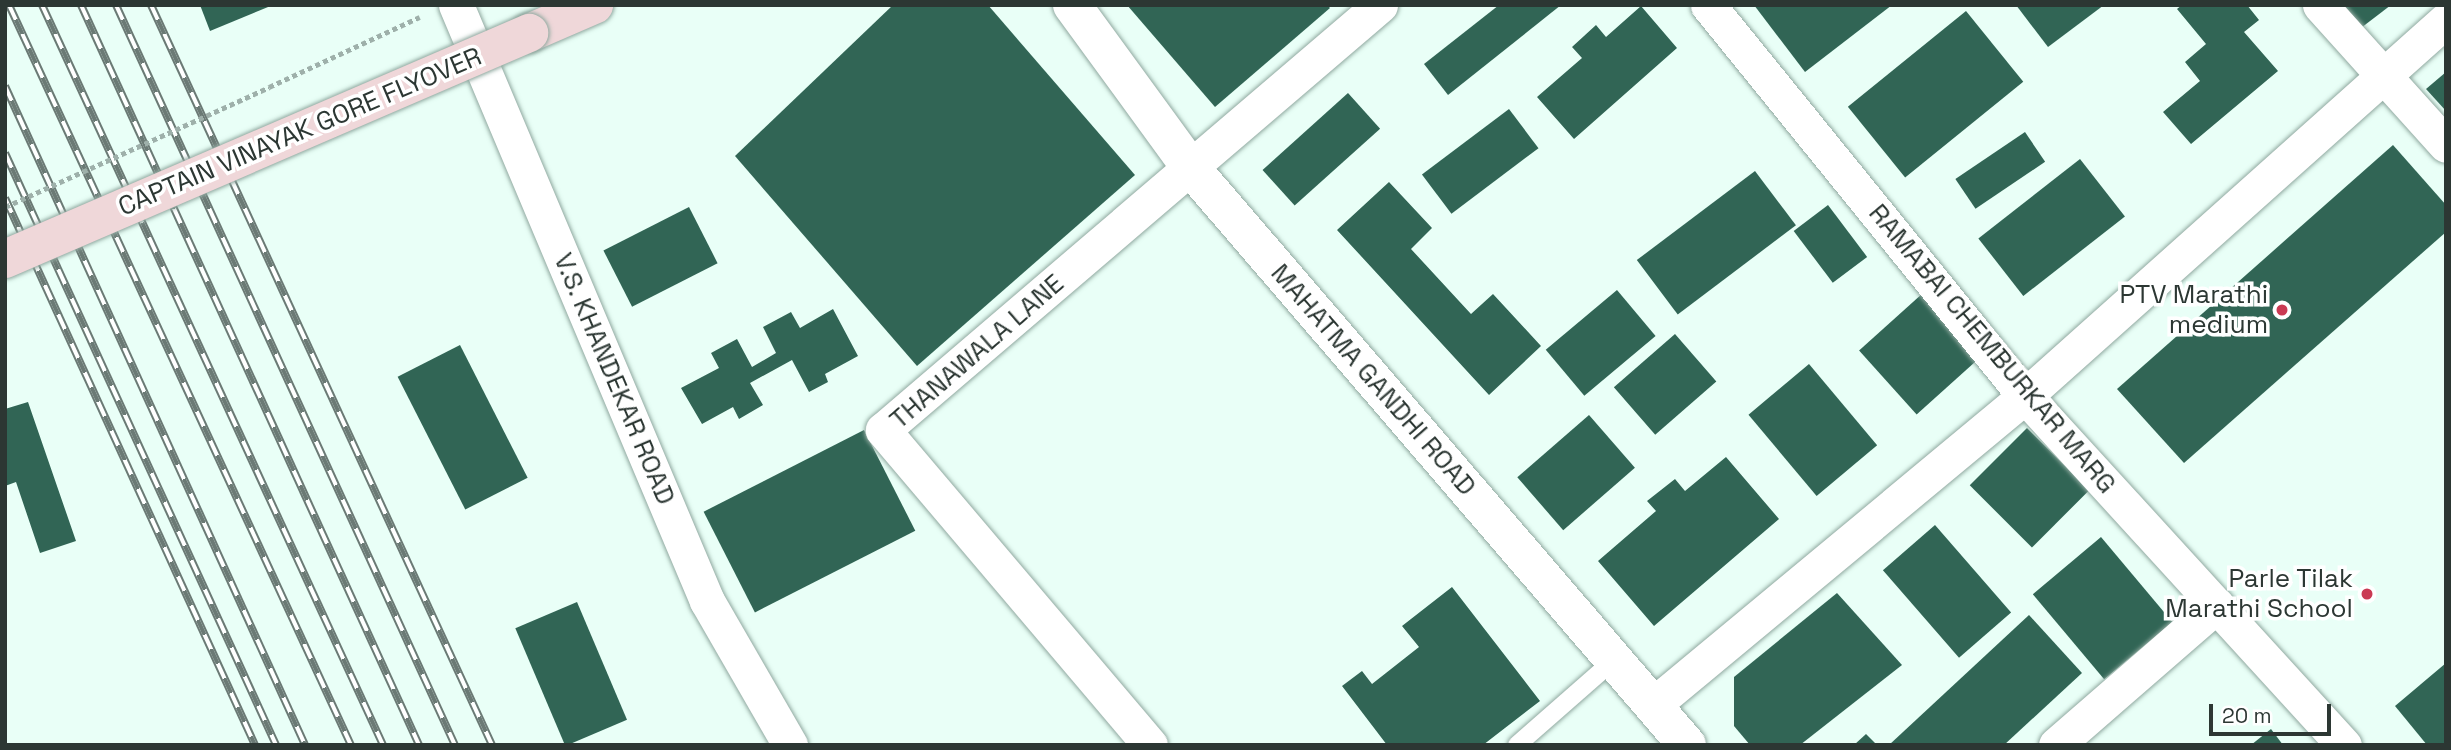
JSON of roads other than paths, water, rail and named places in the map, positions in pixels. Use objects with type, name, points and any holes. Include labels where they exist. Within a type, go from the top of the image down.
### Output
[{"type":"main road","name":"CAPTAIN VINAYAK GORE FLYOVER","points":[[5,259],[594,5]]},
{"type":"street","name":"MAHATMA GANDHI ROAD","points":[[1072,5],[1191,168],[1687,745]]},
{"type":"street","name":"THANAWALA LANE","points":[[1150,745],[883,430],[1380,5]]},
{"type":"street","name":"RAMABAI CHEMBURKAR MARG","points":[[1708,5],[2025,397],[2344,745]]},
{"type":"street","points":[[2319,5],[2446,145]]},
{"type":"street","name":"V.S. KHANDEKAR ROAD","points":[[442,10],[707,601],[790,745]]},
{"type":"street","points":[[1653,705],[2025,397],[2446,20]]},
{"type":"street","points":[[2056,745],[2217,605]]},
{"type":"lane","points":[[1517,745],[1614,660]]},
{"type":"railway","points":[[9,5],[351,745]]},
{"type":"railway","points":[[42,5],[383,745]]},
{"type":"railway","points":[[81,5],[419,745]]},
{"type":"railway","points":[[116,5],[455,745]]},
{"type":"railway","points":[[151,5],[492,745]]},
{"type":"railway","points":[[5,86],[305,745]]},
{"type":"railway","points":[[5,153],[276,745]]},
{"type":"railway","points":[[5,198],[255,745]]},
{"type":"place","name":"PTV Marathi medium","points":[[2282,310]]},
{"type":"place","name":"Parle Tilak Marathi School","points":[[2367,594]]}]
